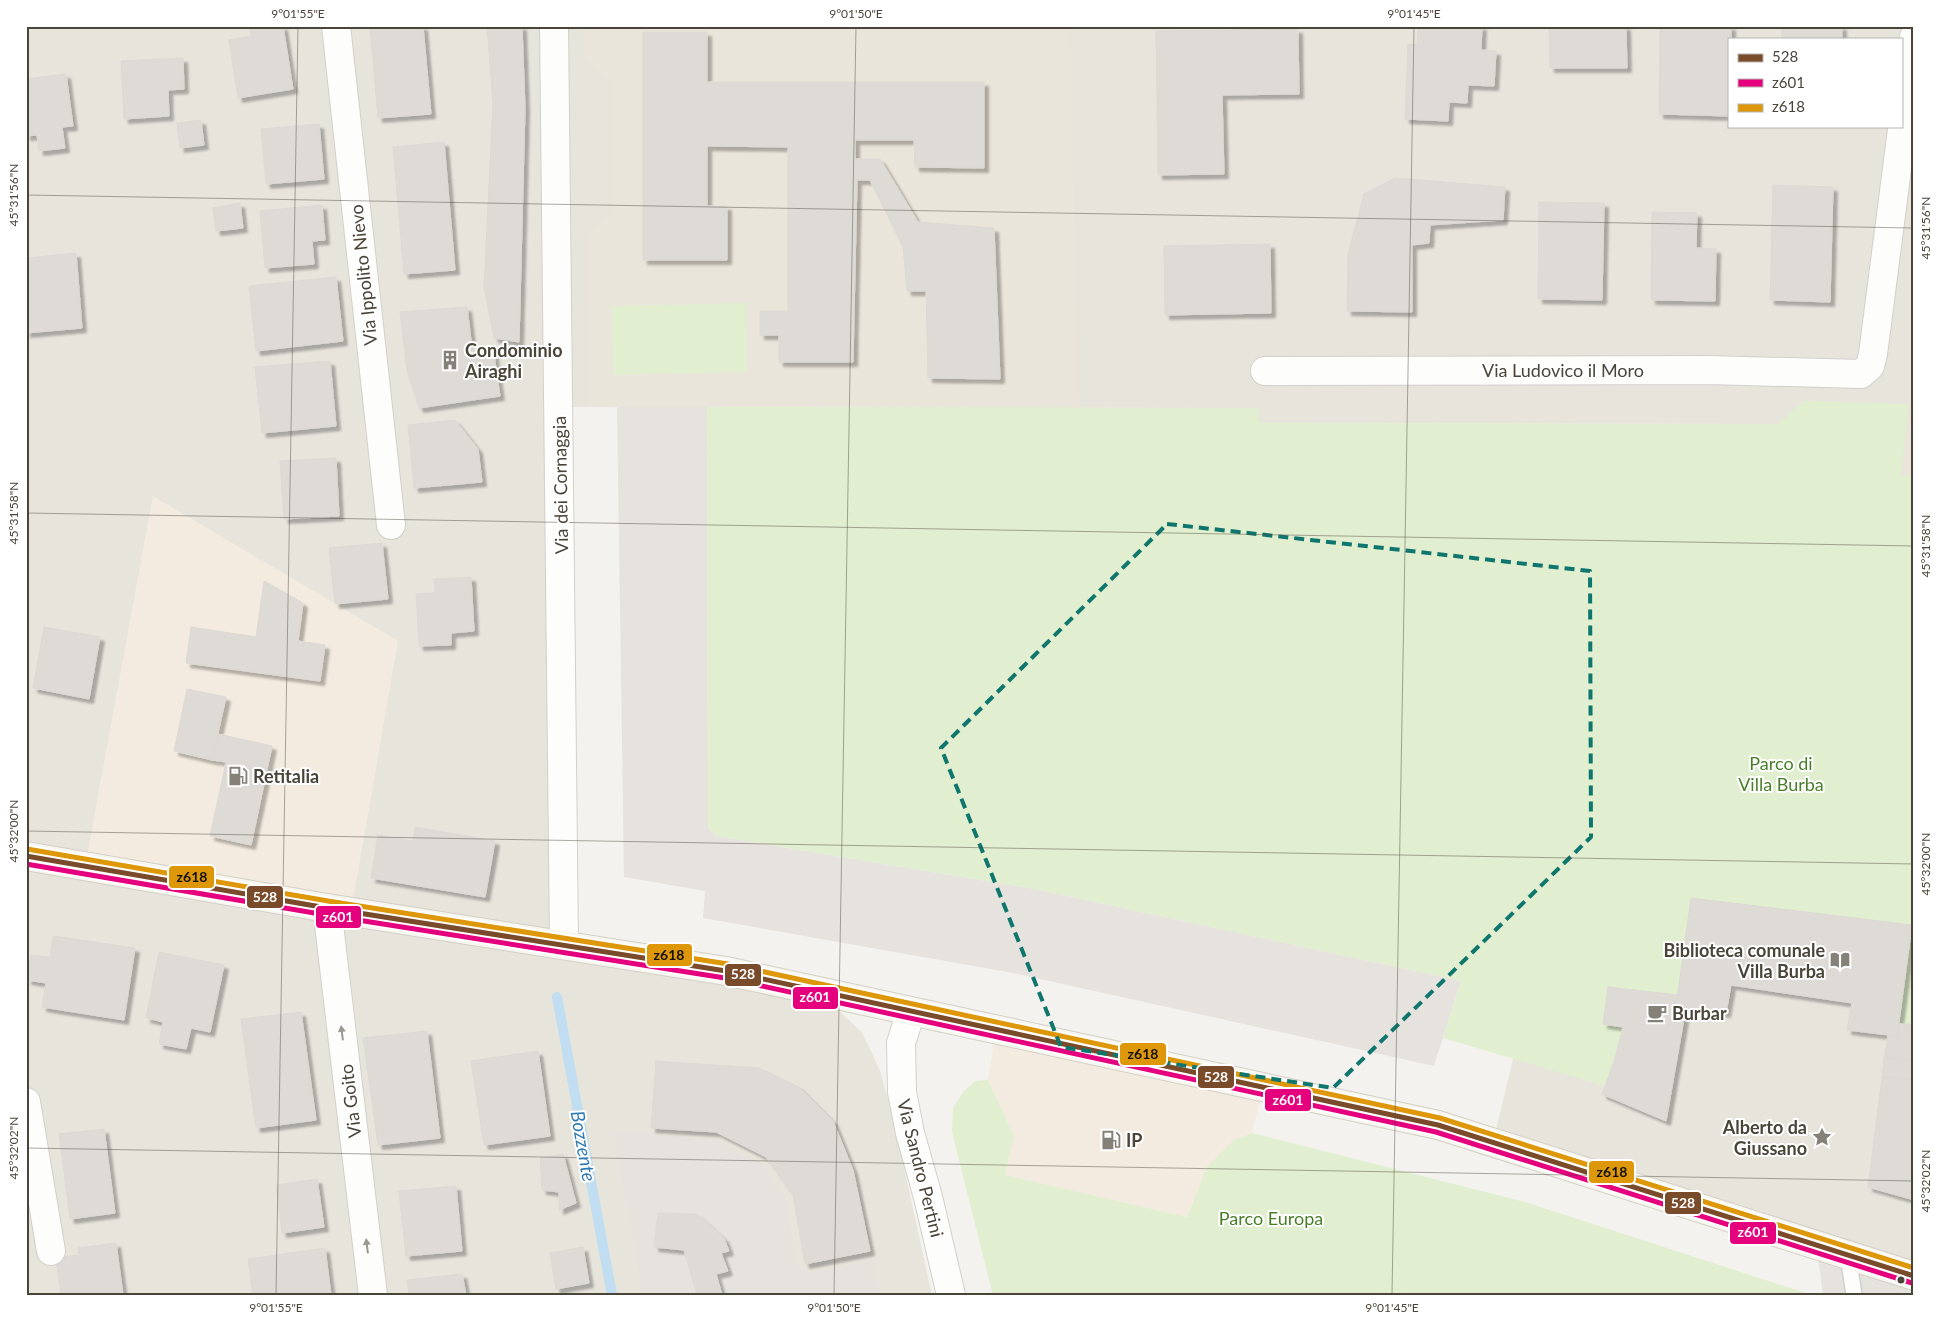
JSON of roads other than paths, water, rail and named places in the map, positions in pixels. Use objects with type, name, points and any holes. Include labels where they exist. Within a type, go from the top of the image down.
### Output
[{"type":"main road","points":[[26,856],[327,908],[726,971],[1438,1126],[1914,1276]]},
{"type":"street","name":"Via Ippolito Nievo","points":[[336,26],[391,525]]},
{"type":"street","name":"Via dei Cornaggia","points":[[554,26],[564,944]]},
{"type":"street","name":"Via Ludovico il Moro","points":[[1266,371],[1708,370],[1861,374],[1870,366],[1873,354],[1914,37]]},
{"type":"street","name":"Via Goito","points":[[327,908],[373,1295]]},
{"type":"street","name":"Via Sandro Pertini","points":[[911,1012],[901,1043],[902,1092],[910,1133],[928,1197],[951,1295]]},
{"type":"street","points":[[26,1102],[51,1251]]},
{"type":"lane","points":[[1848,1255],[1854,1295]]},
{"type":"waterway","name":"Bozzente","points":[[557,997],[612,1295]]},
{"type":"place","name":"Condominio Airaghi","points":[[450,360]]},
{"type":"place","name":"Retitalia","points":[[238,776]]},
{"type":"place","name":"Biblioteca comunale Villa Burba","points":[[1840,960]]},
{"type":"place","name":"Burbar","points":[[1657,1013]]},
{"type":"place","name":"Alberto da Giussano","points":[[1822,1137]]},
{"type":"place","name":"IP","points":[[1111,1140]]},
{"type":"park label","name":"Parco di Villa Burba","points":[[1781,773]]},
{"type":"park label","name":"Parco Europa","points":[[1271,1218]]}]
